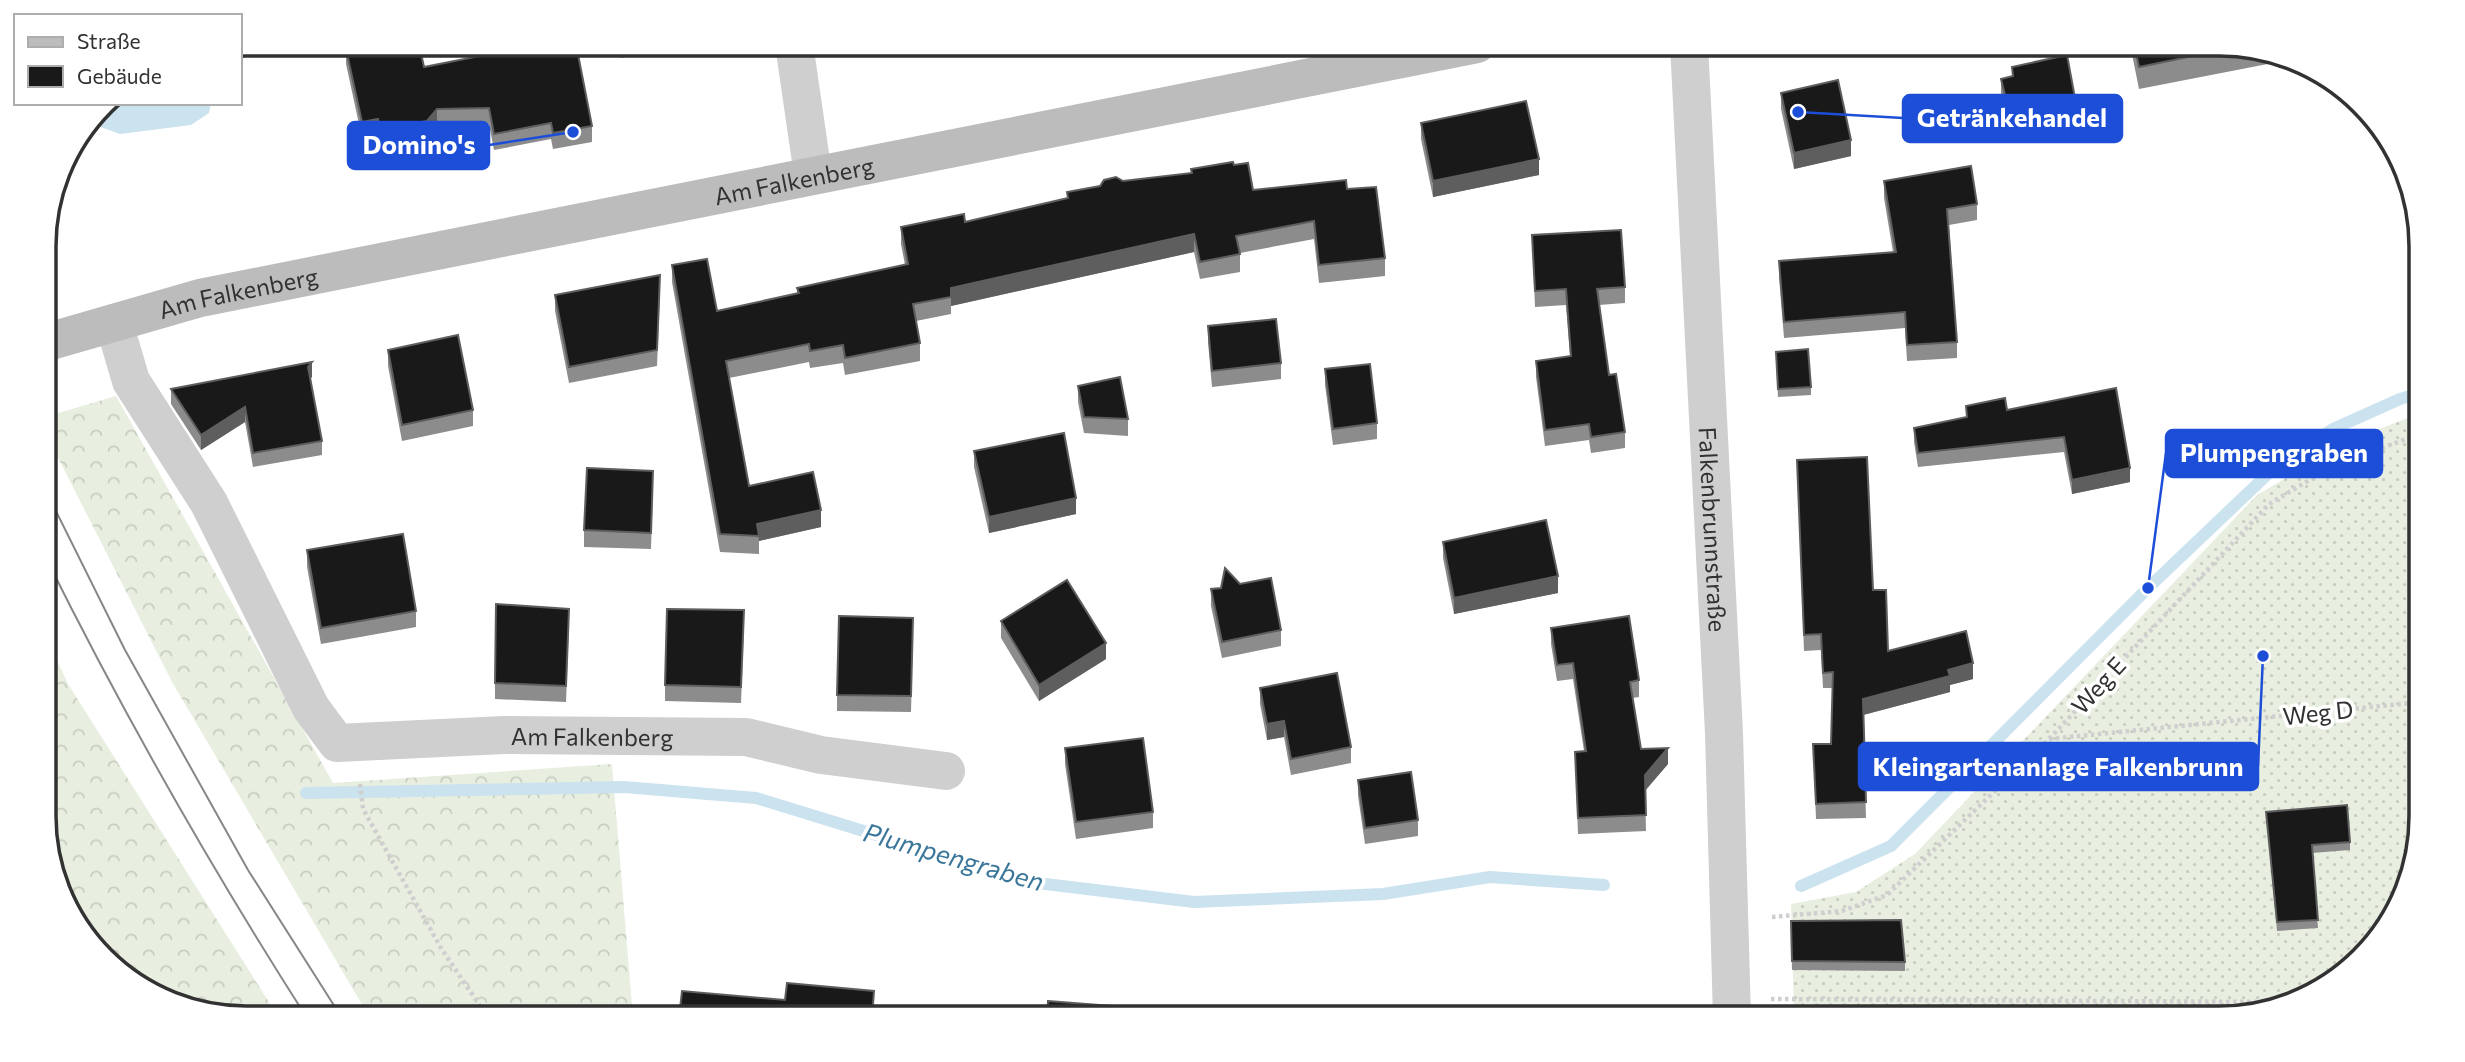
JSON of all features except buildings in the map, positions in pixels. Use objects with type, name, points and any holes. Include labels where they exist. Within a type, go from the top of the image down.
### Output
[{"type":"street","points":[[796,56],[813,174]]},
{"type":"street","name":"Am Falkenberg","points":[[56,340],[201,298],[1416,56]]},
{"type":"street","name":"Falkenbrunnstraße","points":[[1690,56],[1724,733],[1732,1006]]},
{"type":"street","name":"Am Falkenberg","points":[[114,323],[131,381],[209,503],[310,708],[337,743],[504,735],[746,737],[821,755],[946,771]]},
{"type":"path","name":"Weg E","points":[[1729,917],[1788,917],[1842,911],[1887,895],[2049,739],[2269,504],[2333,466],[2409,438]]},
{"type":"path","name":"Weg D","points":[[2049,739],[2409,703]]},
{"type":"path","points":[[363,809],[441,948],[480,1006]]},
{"type":"path","points":[[1967,1006],[2254,1002]]},
{"type":"green space","points":[[116,396],[333,783],[612,764],[632,1006],[363,1006],[172,682],[56,454],[56,414]]},
{"type":"green space","points":[[2409,417],[2409,828],[2403,865],[2395,889],[2377,922],[2362,941],[2325,974],[2303,986],[2280,996],[2231,1006],[1794,1006],[1791,904],[1856,892],[1915,854],[2257,495],[2347,442]]},
{"type":"green space","points":[[56,658],[68,684],[271,1006],[221,1004],[173,992],[130,967],[95,932],[81,911],[62,865],[58,841]]},
{"type":"water","points":[[119,105],[211,105],[209,113],[191,125],[120,134],[99,126]]},
{"type":"waterway","name":"Plumpengraben","points":[[1801,886],[1891,846],[2148,588],[2271,471],[2333,429],[2409,396]]},
{"type":"waterway","name":"Plumpengraben","points":[[306,793],[624,787],[756,798],[1029,882],[1194,902],[1383,894],[1490,877],[1604,885]]},
{"type":"tram line","points":[[56,511],[125,650],[248,870],[334,1006]]},
{"type":"tram line","points":[[56,577],[170,790],[300,1006]]},
{"type":"place","name":"Getränkehandel","points":[[1798,112]]},
{"type":"place","name":"Domino's","points":[[573,132]]},
{"type":"place","name":"Plumpengraben","points":[[2148,588]]},
{"type":"place","name":"Kleingartenanlage Falkenbrunn","points":[[2263,656]]}]
